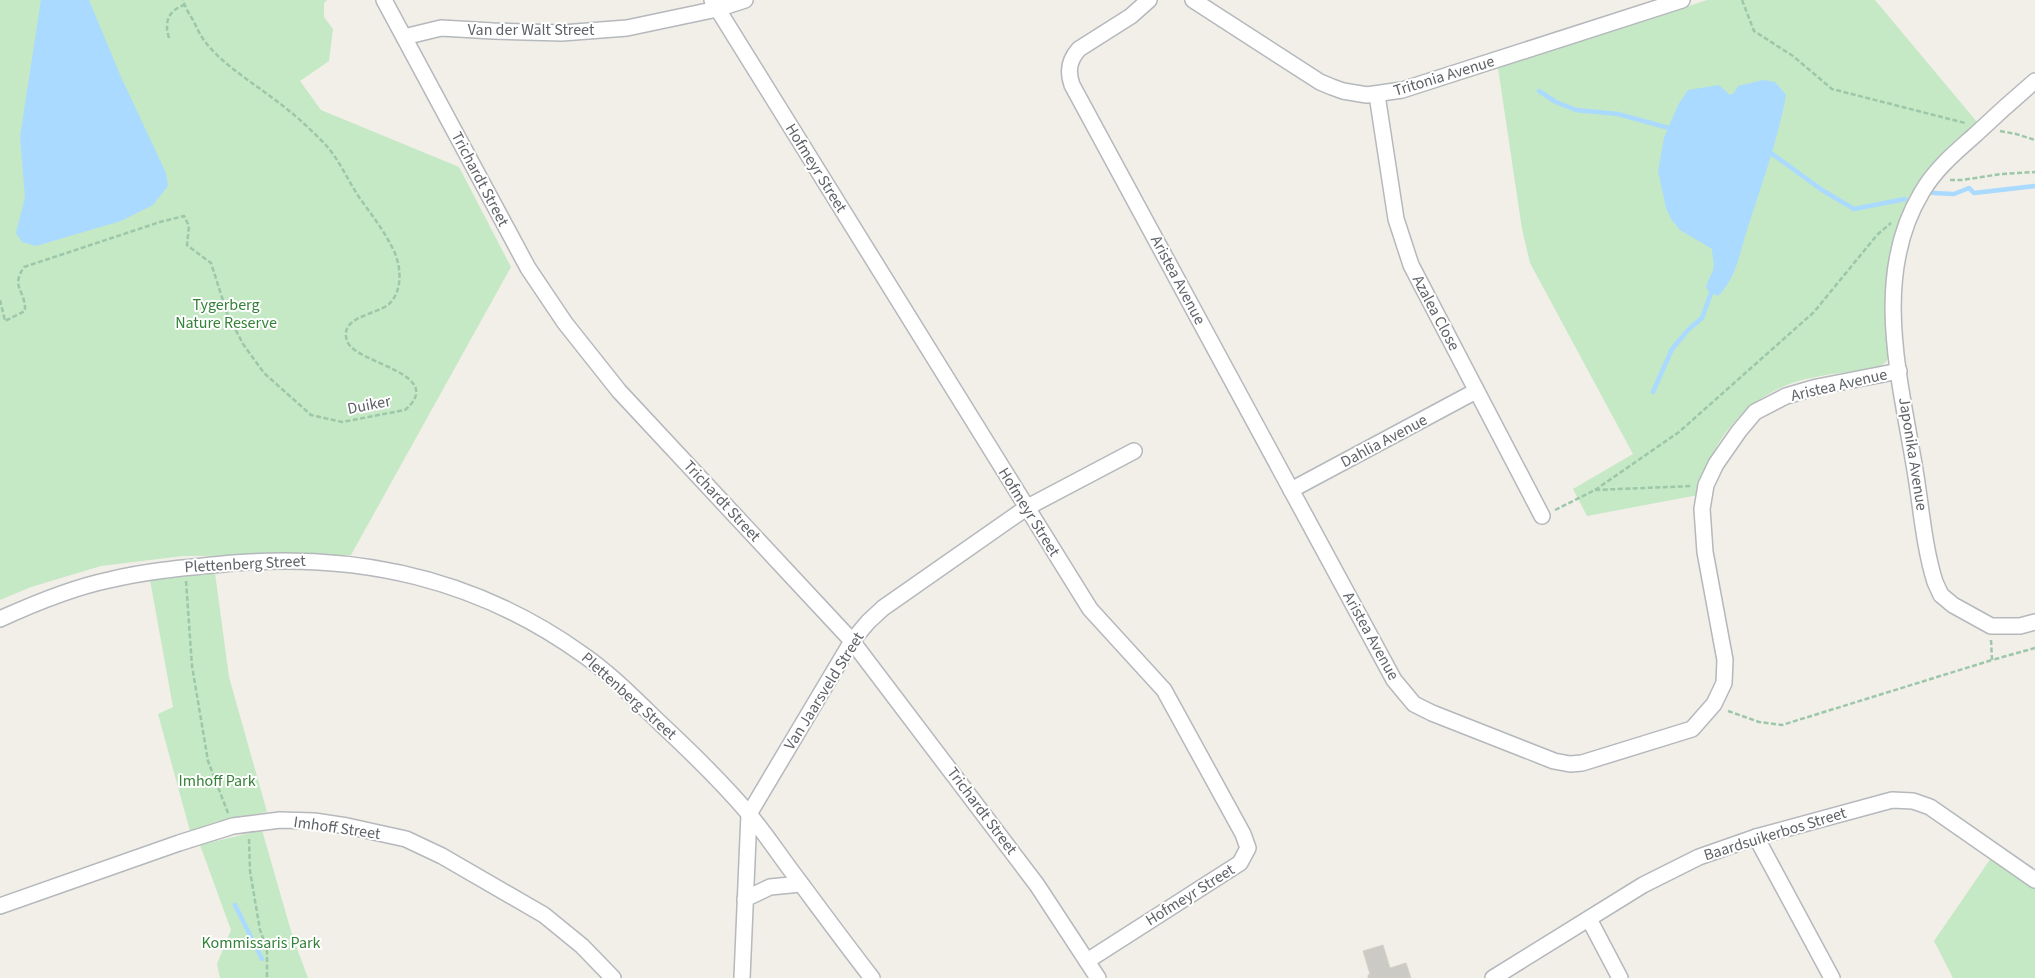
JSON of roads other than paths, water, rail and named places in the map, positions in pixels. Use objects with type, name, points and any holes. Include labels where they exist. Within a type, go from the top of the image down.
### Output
[{"type":"street","name":"Trichardt Street","points":[[384,0],[524,260],[565,323],[620,391],[852,641],[1037,885],[1098,978]]},
{"type":"street","name":"Van der Walt Street","points":[[404,37],[441,28],[493,32],[562,33],[628,28],[714,5],[745,0]]},
{"type":"street","name":"Aristea Avenue","points":[[1148,0],[1131,16],[1079,49],[1071,60],[1069,67],[1070,80],[1394,680],[1414,704],[1432,713],[1554,761],[1570,764],[1582,763],[1692,729],[1711,709],[1724,683],[1725,660],[1705,552],[1702,509],[1706,485],[1716,464],[1755,412],[1786,396],[1816,387],[1899,371]]},
{"type":"street","name":"Tritonia Avenue","points":[[1193,0],[1320,82],[1343,91],[1377,94],[1402,90],[1682,0]]},
{"type":"street","name":"Hofmeyr Street","points":[[714,5],[1090,609],[1164,690],[1244,834],[1248,848],[1240,863],[1087,961]]},
{"type":"street","name":"Japonika Avenue","points":[[2035,81],[1941,165],[1930,179],[1914,206],[1902,238],[1896,265],[1893,308],[1899,371],[1935,582],[1941,595],[1953,605],[1991,626],[2020,626],[2035,622]]},
{"type":"street","name":"Azalea Close","points":[[1377,94],[1396,219],[1411,265],[1542,516]]},
{"type":"street","name":"Dahlia Avenue","points":[[1291,490],[1476,391]]},
{"type":"street","name":"Van Jaarsveld Street","points":[[742,978],[749,814],[852,641],[883,608],[1026,508],[1134,451]]},
{"type":"street","name":"Plettenberg Street","points":[[0,619],[67,592],[109,580],[185,567],[287,560],[339,562],[385,569],[438,583],[497,605],[555,636],[610,675],[680,742],[749,814],[872,978]]},
{"type":"street","name":"Baardsuikerbos Street","points":[[1493,978],[1643,885],[1672,870],[1708,854],[1756,837],[1892,800],[1913,801],[1930,807],[2035,880]]},
{"type":"street","name":"Imhoff Street","points":[[0,906],[233,826],[280,820],[314,821],[406,839],[450,860],[544,915],[582,946],[612,978]]},
{"type":"street","points":[[1756,837],[1832,978]]},
{"type":"street","points":[[745,899],[770,887],[801,884]]},
{"type":"street","points":[[1588,919],[1620,978]]},
{"type":"water","points":[[41,0],[89,0],[121,77],[166,173],[168,186],[153,205],[121,221],[36,246],[22,242],[16,233],[25,197],[20,137]]},
{"type":"water","points":[[1763,80],[1775,82],[1786,95],[1783,112],[1734,272],[1730,281],[1718,296],[1709,291],[1706,286],[1714,268],[1712,249],[1680,230],[1671,219],[1666,208],[1658,171],[1664,138],[1678,105],[1688,90],[1719,85],[1730,95],[1734,93],[1738,86]]},
{"type":"waterway","points":[[1539,91],[1556,102],[1576,110],[1618,114],[1669,128]]},
{"type":"waterway","points":[[1771,153],[1822,190],[1854,209],[1905,199]]},
{"type":"waterway","points":[[1933,193],[1954,194],[1969,188],[1974,193],[2035,186]]},
{"type":"waterway","points":[[1653,392],[1672,349],[1689,329],[1702,318],[1711,293]]},
{"type":"waterway","points":[[235,905],[262,959]]},
{"type":"park label","name":"Tygerberg Nature Reserve","points":[[226,314]]},
{"type":"park label","name":"Imhoff Park","points":[[217,781]]},
{"type":"park label","name":"Kommissaris Park","points":[[261,943]]}]
